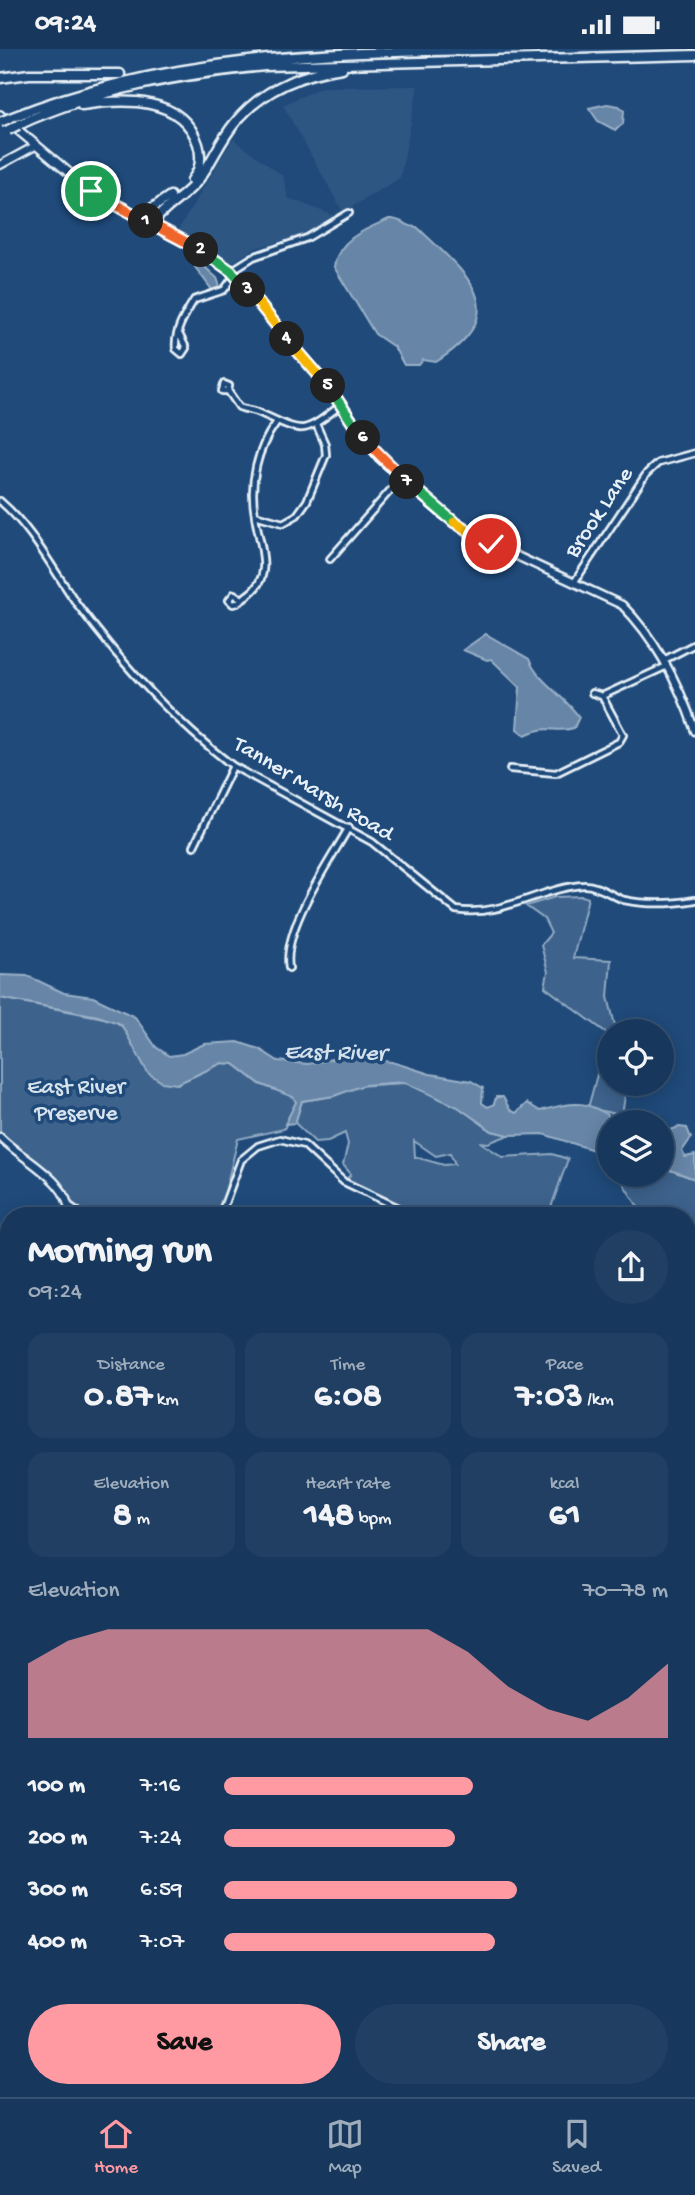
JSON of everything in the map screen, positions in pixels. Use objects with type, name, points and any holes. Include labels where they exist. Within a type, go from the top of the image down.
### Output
[{"type":"highway","points":[[0,78],[29,74],[105,76],[259,56],[534,49]]},
{"type":"highway","points":[[4,131],[117,90],[211,71],[400,62],[695,55]]},
{"type":"highway","points":[[152,224],[168,204],[198,181],[234,124],[262,97],[314,73],[400,62]]},
{"type":"highway","points":[[0,122],[106,83],[161,69]]},
{"type":"highway","points":[[22,123],[82,105],[108,101],[149,103],[178,117],[196,139],[201,163],[187,185],[138,218]]},
{"type":"main road","points":[[0,115],[91,191],[152,224]]},
{"type":"street","points":[[0,165],[35,146]]},
{"type":"street","points":[[178,333],[194,300],[224,290],[233,273],[253,257],[307,238],[349,213]]},
{"type":"street","points":[[152,224],[209,255],[233,273],[326,383],[371,447],[463,529],[622,605],[637,620],[666,663],[695,731]]},
{"type":"street","points":[[228,391],[239,407],[258,412],[292,429],[316,424],[341,405]]},
{"type":"street","points":[[242,599],[255,591],[264,567],[253,491],[258,458],[276,423]]},
{"type":"street","points":[[255,515],[283,523],[296,515],[307,501],[326,455],[325,444],[316,424]]},
{"type":"street","name":"Brook Lane","points":[[575,581],[647,473],[658,463],[695,453]]},
{"type":"street","points":[[330,559],[402,477]]},
{"type":"street","name":"Tanner Marsh Road","points":[[1,502],[115,650],[154,693],[233,766],[349,827],[393,858],[456,910],[471,913],[492,909],[585,884],[625,900],[667,905],[695,900]]},
{"type":"street","points":[[592,693],[602,696],[666,663],[695,644]]},
{"type":"street","points":[[509,769],[556,773],[619,742],[622,735],[602,696]]},
{"type":"street","points":[[194,846],[233,766]]},
{"type":"street","points":[[289,968],[287,947],[294,926],[349,827]]},
{"type":"street","points":[[0,1137],[15,1153],[61,1188],[70,1206]]},
{"type":"street","points":[[223,1207],[241,1160],[258,1146],[280,1139],[304,1145],[344,1182],[397,1207]]},
{"type":"shaded area","points":[[418,86],[400,178],[343,212],[283,105],[322,87]]},
{"type":"shaded area","points":[[607,104],[619,106],[624,110],[623,124],[615,130],[598,121],[589,108]]},
{"type":"shaded area","points":[[233,139],[283,176],[288,198],[335,216],[297,237],[255,248],[230,264],[177,232]]},
{"type":"shaded area","points":[[389,219],[417,227],[452,261],[476,293],[479,309],[474,326],[460,343],[436,362],[423,360],[419,365],[404,365],[394,347],[375,334],[334,267],[347,242]]},
{"type":"shaded area","points":[[197,260],[217,278],[221,289],[213,291],[195,267]]},
{"type":"shaded area","points":[[486,634],[529,659],[538,675],[579,717],[574,728],[546,729],[525,735],[517,729],[520,687],[491,659],[487,660],[463,650]]},
{"type":"shaded area","points":[[0,975],[28,976],[64,993],[93,997],[135,1017],[156,1047],[169,1056],[183,1054],[204,1044],[238,1042],[259,1049],[278,1061],[308,1064],[346,1056],[392,1062],[430,1074],[471,1081],[483,1088],[482,1103],[488,1107],[494,1104],[496,1097],[503,1097],[510,1110],[516,1113],[527,1103],[540,1111],[572,1104],[589,1106],[600,1110],[597,1110],[597,1151],[543,1134],[509,1135],[492,1131],[458,1107],[404,1082],[364,1085],[334,1096],[302,1101],[295,1123],[285,1124],[296,1102],[293,1097],[260,1084],[234,1064],[222,1063],[177,1084],[162,1082],[148,1073],[121,1024],[98,1016],[0,998]]},
{"type":"shaded area","points":[[687,1128],[691,1138],[682,1151],[685,1157],[695,1155],[695,1179],[674,1171],[674,1129]]},
{"type":"green space","points":[[555,897],[588,898],[573,958],[611,960],[608,997],[614,1019],[597,1019],[597,1026],[545,987],[548,972],[541,945],[551,933],[544,919],[526,906]]},
{"type":"green space","name":"East River Preserve","points":[[0,998],[114,1020],[126,1030],[148,1073],[177,1084],[222,1063],[234,1064],[260,1084],[293,1096],[297,1102],[284,1129],[238,1139],[221,1207],[71,1207],[61,1188],[0,1137]]},
{"type":"green space","points":[[597,1075],[597,1096],[625,1096],[623,1110],[588,1108]]},
{"type":"green space","points":[[406,1083],[458,1107],[492,1131],[509,1135],[488,1143],[480,1142],[503,1157],[552,1154],[568,1159],[551,1207],[397,1207],[344,1182],[351,1174],[343,1165],[348,1144],[345,1133],[328,1141],[315,1142],[295,1123],[302,1101],[334,1096],[356,1086]],"holes":[[[414,1141],[436,1156],[450,1153],[455,1164],[444,1165],[415,1157]]]},
{"type":"green space","points":[[674,1171],[695,1179],[695,1207],[638,1207],[625,1187],[674,1187]]},
{"type":"route","points":[[91,191],[116,207],[190,244],[231,271],[326,383],[362,437],[379,457],[442,514],[491,544]]},
{"type":"water label","name":"East River","points":[[335,1054]]}]
